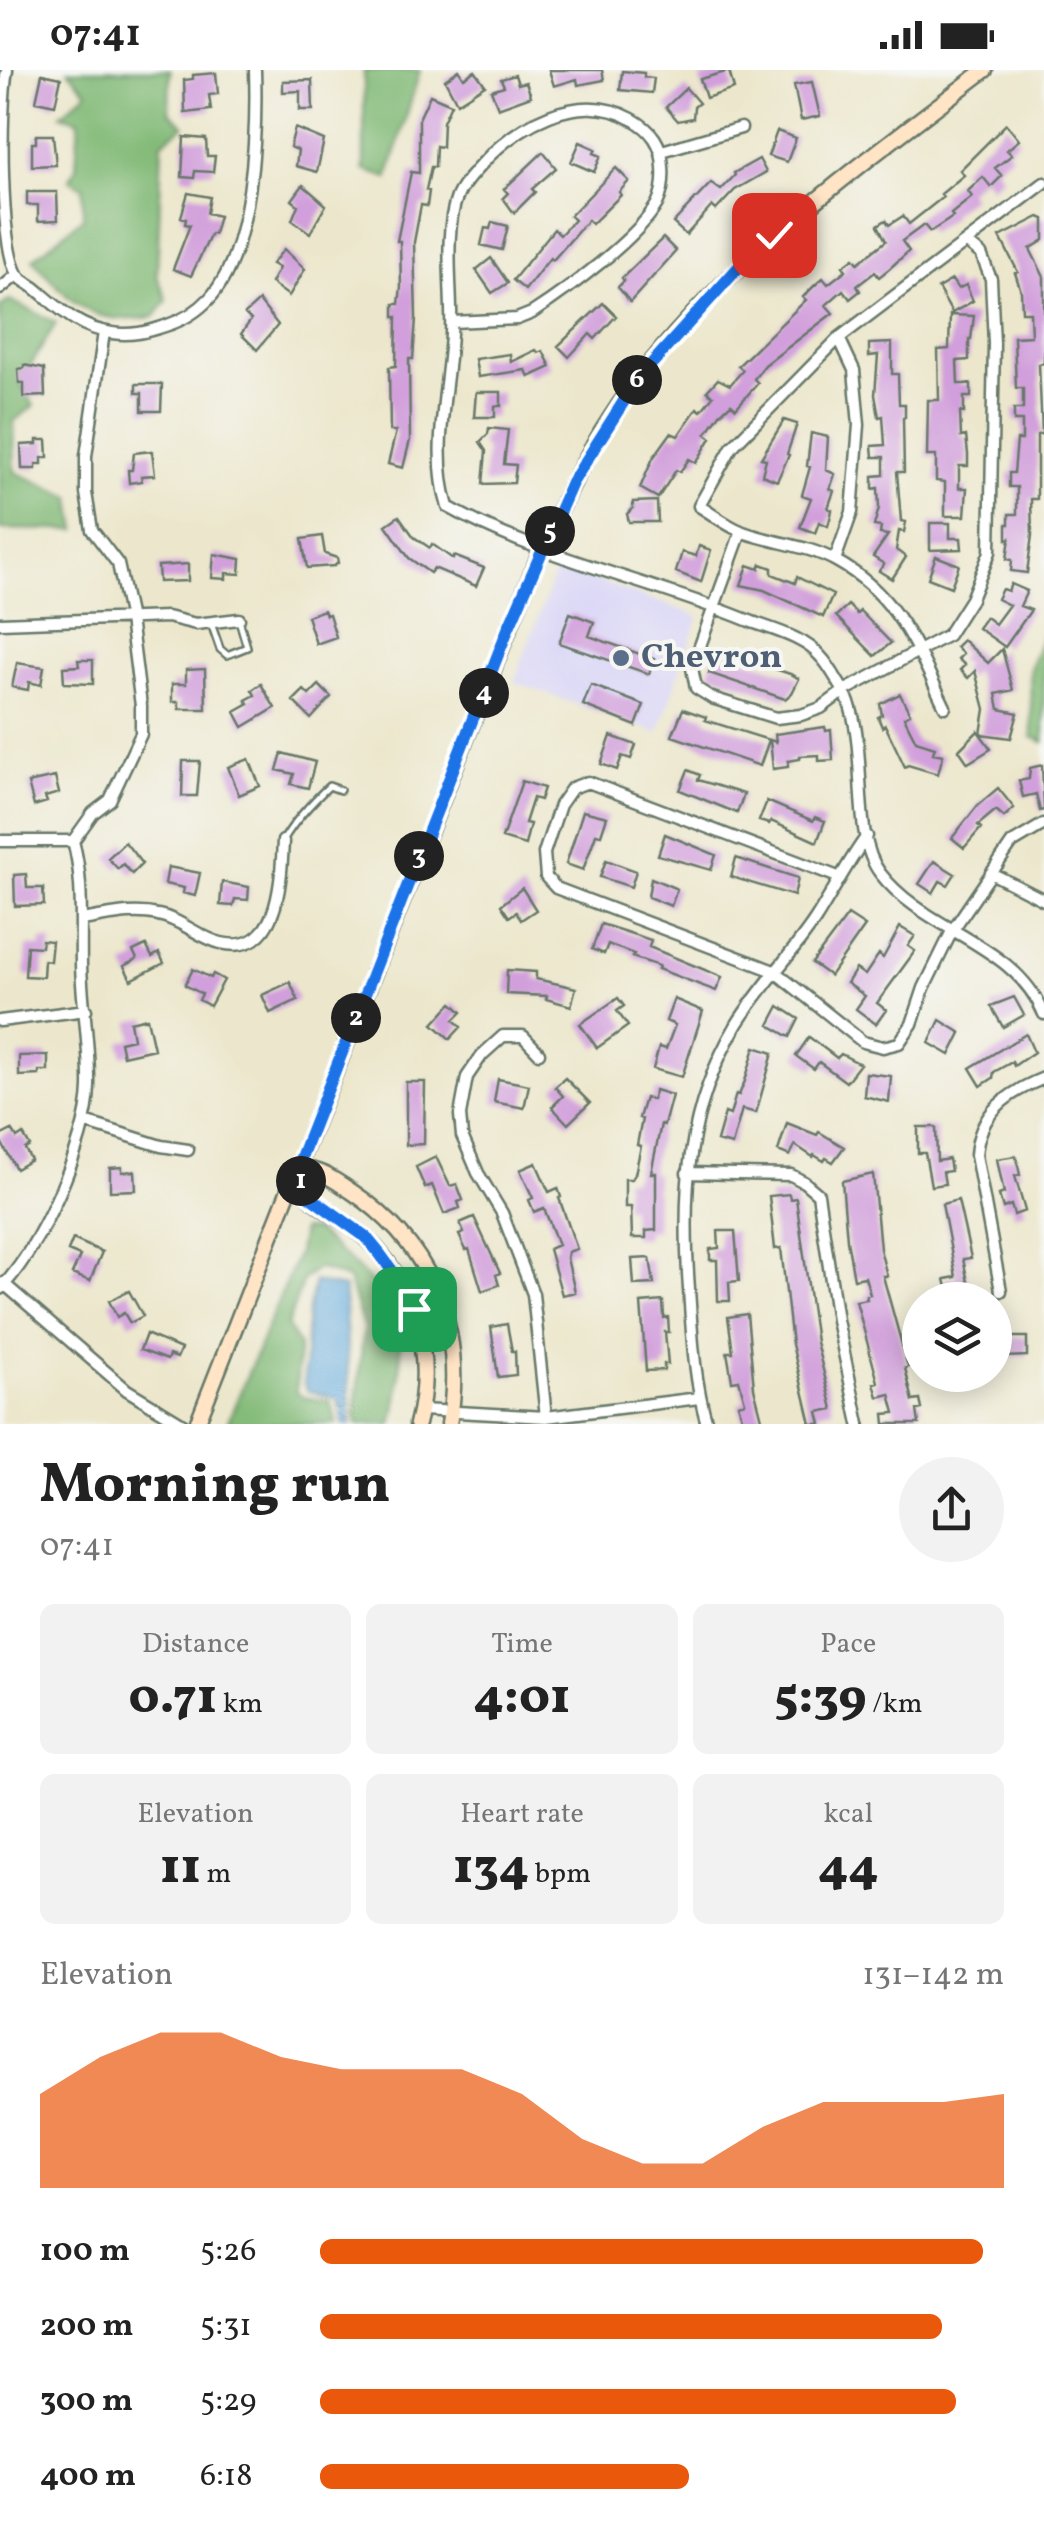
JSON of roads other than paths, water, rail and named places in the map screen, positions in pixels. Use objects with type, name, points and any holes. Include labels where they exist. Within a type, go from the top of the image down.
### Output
[{"type":"main road","points":[[197,1424],[541,548],[579,471],[618,407],[660,353],[774,235],[985,70]]},
{"type":"main road","points":[[296,1170],[316,1168],[379,1210],[410,1244],[432,1280],[447,1323],[453,1374],[450,1418]]},
{"type":"main road","points":[[296,1170],[306,1194],[366,1237],[406,1290],[421,1343],[419,1417]]},
{"type":"street","points":[[7,70],[4,219],[8,248],[18,276],[76,322],[122,334],[146,332],[174,323],[196,311],[220,284],[250,187],[254,70]]},
{"type":"street","points":[[452,322],[517,319],[532,313],[610,253],[657,203],[664,177],[662,150],[645,126],[621,113],[598,107],[574,109],[537,120],[505,140],[466,182],[455,203],[451,237],[452,322],[440,454],[441,484],[448,507],[541,548],[714,606],[798,640],[821,656],[844,691],[856,724],[867,836],[876,869],[902,899],[1014,970],[1034,992],[1044,1014]]},
{"type":"street","points":[[662,150],[741,128]]},
{"type":"street","points":[[946,707],[902,619],[882,593],[834,560],[741,532],[699,506],[732,447],[838,338],[1044,183]]},
{"type":"street","points":[[741,532],[692,668],[696,688],[712,698],[776,718],[821,708],[844,691],[948,636],[971,599],[990,552],[994,344],[991,279],[981,254],[966,242]]},
{"type":"street","points":[[0,290],[18,276]]},
{"type":"street","points":[[73,841],[94,813],[110,800],[141,734],[130,619],[118,564],[92,530],[86,493],[86,456],[104,332]]},
{"type":"street","points":[[834,560],[852,512],[859,425],[854,370],[838,338]]},
{"type":"street","points":[[0,623],[167,617],[196,624],[239,619]]},
{"type":"street","points":[[838,876],[588,782],[572,788],[560,805],[544,854],[546,877],[556,888],[774,971],[863,1042],[883,1047],[899,1042],[912,1024],[924,988],[952,931],[1012,843],[1044,824]]},
{"type":"street","points":[[708,1424],[699,1398],[685,1231],[687,1172],[695,1122],[705,1087],[738,1024],[814,921],[838,876],[867,836]]},
{"type":"street","points":[[0,841],[73,841]]},
{"type":"street","points":[[73,841],[79,860],[81,966],[90,1088],[85,1122],[68,1173],[26,1260],[2,1285],[127,1390],[183,1424]]},
{"type":"street","points":[[82,920],[136,911],[164,916],[220,944],[249,942],[264,932],[277,903],[282,841]]},
{"type":"street","points":[[991,873],[1044,900]]},
{"type":"street","points":[[0,1020],[86,1010]]},
{"type":"street","points":[[539,1053],[523,1036],[504,1036],[490,1044],[467,1077],[460,1115],[466,1146],[502,1213],[533,1294],[546,1417]]},
{"type":"street","points":[[998,1282],[976,1155],[977,1140],[996,1104],[1010,1093],[1044,1078]]},
{"type":"street","points":[[85,1122],[161,1146],[188,1150]]},
{"type":"street","points":[[687,1172],[791,1175],[818,1194],[837,1320],[860,1424]]},
{"type":"street","points":[[419,1417],[546,1417],[699,1398]]},
{"type":"lane","points":[[211,622],[220,649],[232,654],[247,647],[239,619]]},
{"type":"lane","points":[[282,841],[324,790],[334,786],[340,790]]},
{"type":"water","points":[[314,1282],[344,1288],[351,1424],[343,1424],[336,1398],[308,1391],[304,1385],[307,1314]]},
{"type":"place","name":"Chevron","points":[[621,658]]}]
